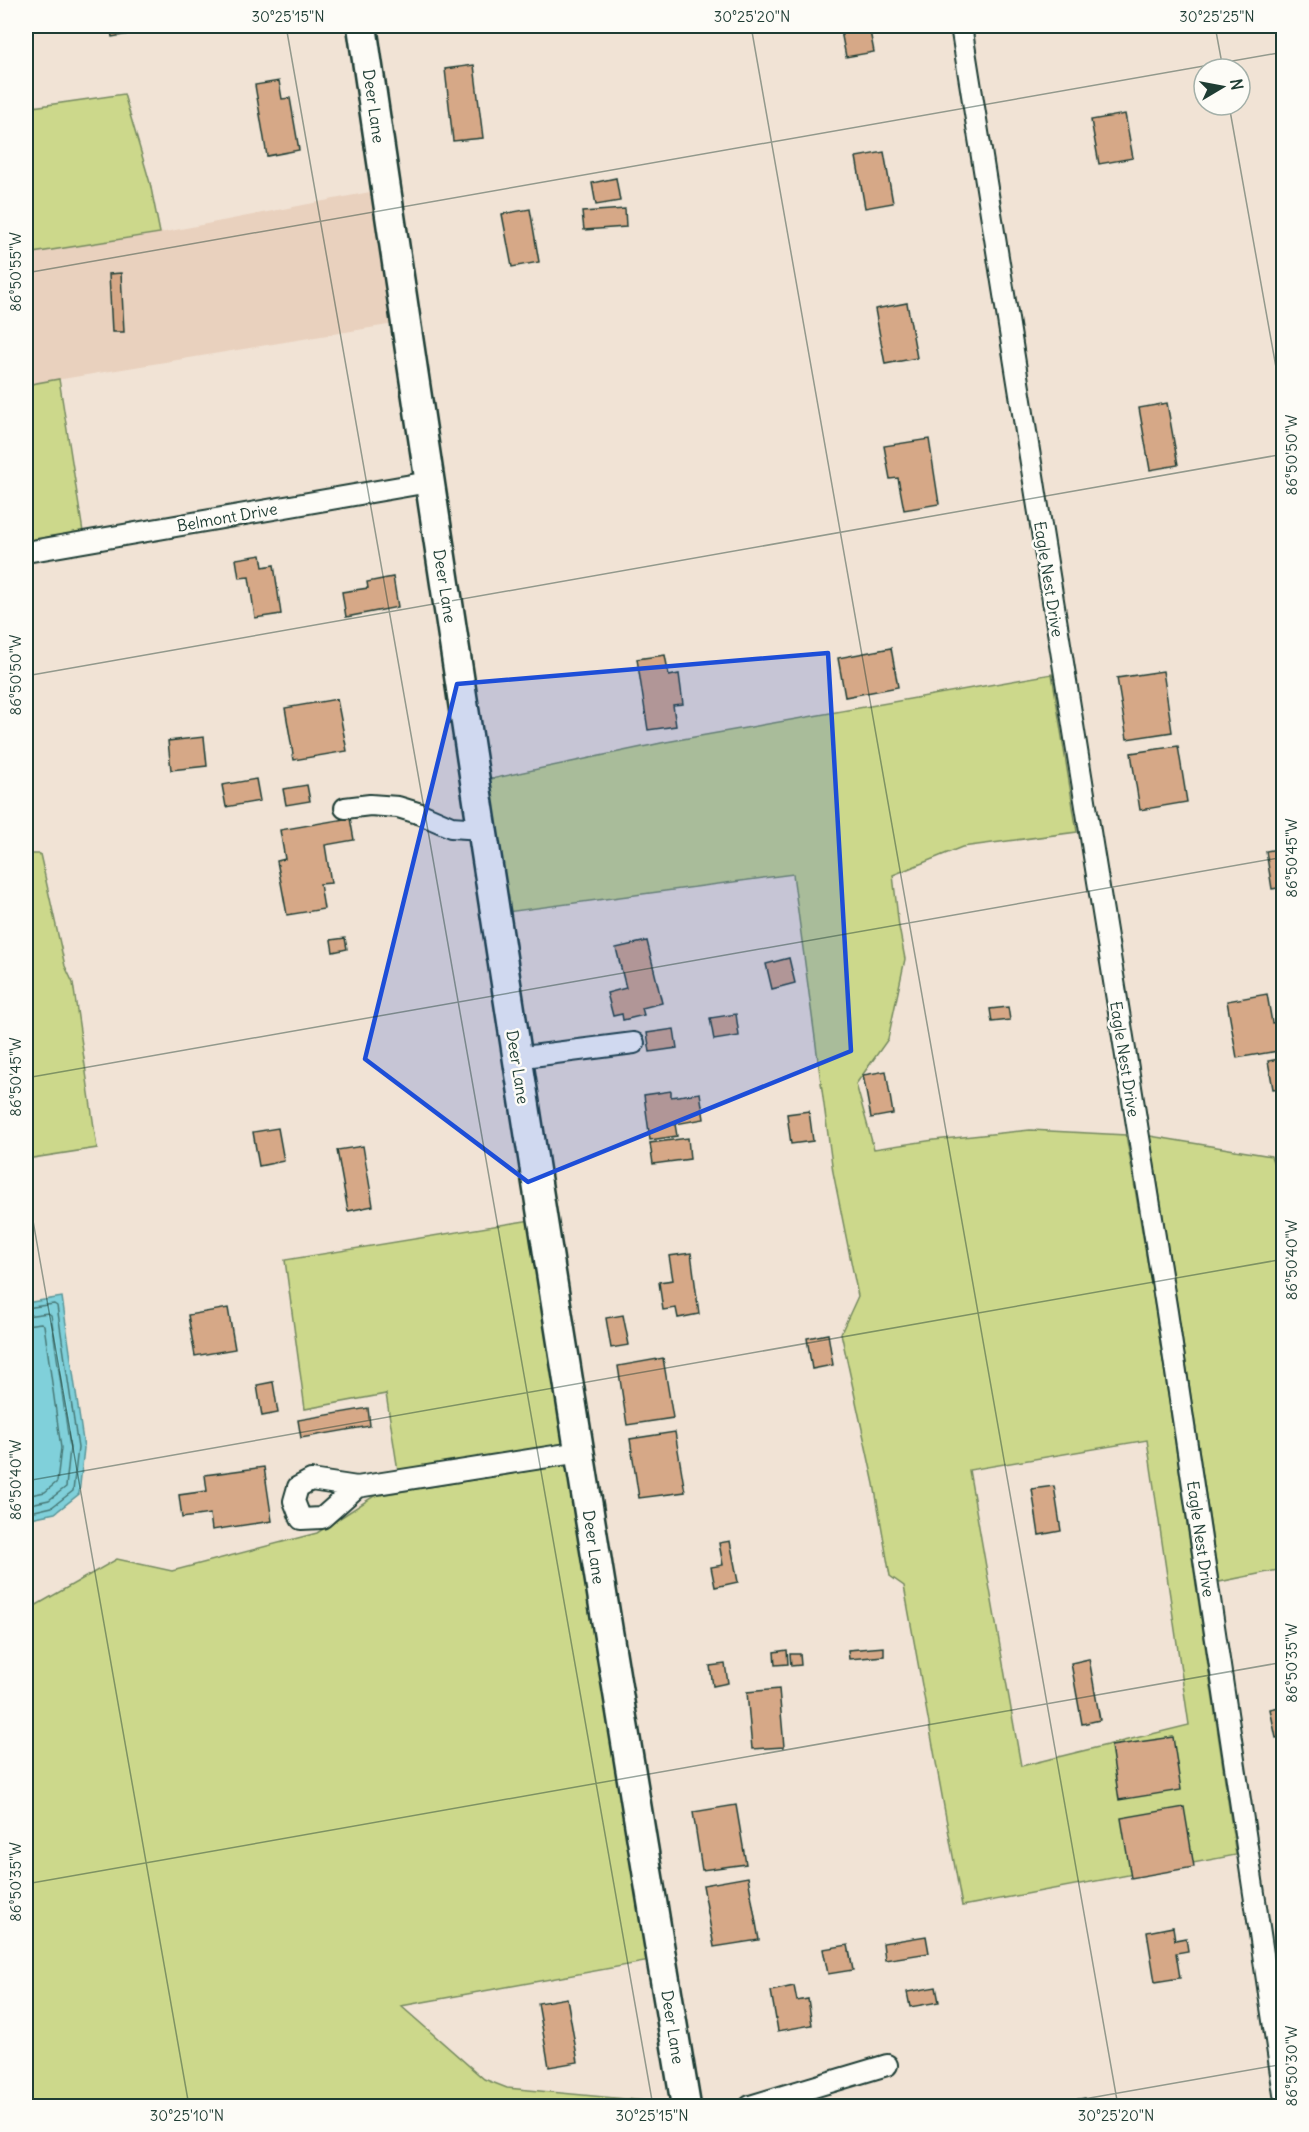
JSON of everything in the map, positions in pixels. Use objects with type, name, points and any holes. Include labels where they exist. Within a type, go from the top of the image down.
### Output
[{"type":"street","name":"Deer Lane","points":[[362,26],[516,1058],[580,1452],[609,1648],[686,2106]]},
{"type":"street","name":"Eagle Nest Drive","points":[[961,26],[1167,1312],[1284,2094]]},
{"type":"street","name":"Belmont Drive","points":[[26,552],[429,482]]},
{"type":"street","points":[[345,808],[370,805],[398,807],[451,827],[482,829]]},
{"type":"street","points":[[516,1058],[634,1043]]},
{"type":"street","points":[[357,1487],[580,1452]]},
{"type":"street","points":[[750,2106],[887,2065]]},
{"type":"highlighted area","points":[[828,653],[851,1051],[528,1182],[365,1059],[457,684]]},
{"type":"shaded area","points":[[375,191],[394,324],[26,385],[26,254],[160,233]]},
{"type":"green space","points":[[124,94],[150,183],[160,233],[26,254],[26,108]]},
{"type":"green space","points":[[59,379],[83,532],[26,541],[26,385]]},
{"type":"green space","points":[[1052,674],[1077,832],[962,847],[893,875],[905,959],[888,1039],[856,1084],[874,1149],[1030,1130],[1126,1135],[1156,1314],[1236,1855],[962,1906],[904,1586],[890,1576],[874,1484],[841,1333],[858,1296],[833,1172],[793,874],[507,912],[486,780],[666,742]],"holes":[[[1147,1440],[1189,1725],[1021,1766],[969,1470]]]},
{"type":"green space","points":[[26,854],[40,854],[65,966],[73,983],[97,1148],[26,1159]]},
{"type":"green space","points":[[1150,1136],[1271,1156],[1283,1190],[1283,1569],[1219,1582]]},
{"type":"green space","points":[[531,1220],[567,1444],[398,1471],[386,1394],[305,1409],[285,1260]]},
{"type":"green space","points":[[570,1464],[650,1961],[401,2006],[484,2079],[507,2088],[648,2101],[641,2106],[26,2106],[26,1611],[117,1559],[172,1571],[317,1533],[374,1496]]},
{"type":"water","points":[[62,1297],[84,1448],[79,1494],[55,1513],[26,1519],[26,1303]]},
{"type":"building","points":[[110,26],[164,26],[164,28],[112,37]]},
{"type":"building","points":[[840,26],[869,26],[874,52],[846,57]]},
{"type":"building","points":[[474,65],[483,138],[453,141],[445,69]]},
{"type":"building","points":[[279,81],[282,99],[290,98],[299,150],[267,156],[255,85]]},
{"type":"building","points":[[1125,114],[1133,158],[1099,164],[1091,120]]},
{"type":"building","points":[[884,152],[893,203],[865,208],[856,157]]},
{"type":"building","points":[[616,178],[620,201],[596,205],[592,183]]},
{"type":"building","points":[[530,209],[539,262],[512,267],[502,214]]},
{"type":"building","points":[[625,209],[626,227],[584,230],[582,212]]},
{"type":"building","points":[[121,273],[124,332],[112,332],[109,274]]},
{"type":"building","points":[[907,303],[917,358],[885,364],[875,309]]},
{"type":"building","points":[[1167,403],[1178,465],[1150,470],[1139,408]]},
{"type":"building","points":[[929,439],[939,504],[904,510],[898,478],[890,479],[884,446]]},
{"type":"building","points":[[261,555],[263,567],[274,565],[281,614],[255,618],[249,577],[239,578],[236,559]]},
{"type":"building","points":[[393,577],[398,607],[346,617],[342,592],[368,588],[367,582]]},
{"type":"building","points":[[891,648],[898,687],[845,697],[838,658]]},
{"type":"building","points":[[665,655],[669,676],[679,674],[683,704],[673,705],[676,726],[648,730],[637,659]]},
{"type":"building","points":[[1163,671],[1172,732],[1127,739],[1117,678]]},
{"type":"building","points":[[337,699],[347,751],[294,760],[285,708]]},
{"type":"building","points":[[204,737],[207,766],[171,770],[168,741]]},
{"type":"building","points":[[1178,746],[1187,802],[1140,810],[1131,753]]},
{"type":"building","points":[[256,779],[260,801],[226,807],[222,785]]},
{"type":"building","points":[[307,785],[310,801],[286,805],[283,789]]},
{"type":"building","points":[[1284,817],[1284,838],[1280,838],[1277,819]]},
{"type":"building","points":[[350,818],[354,840],[325,845],[331,883],[320,884],[324,909],[287,915],[277,861],[285,859],[280,830]]},
{"type":"building","points":[[1284,848],[1284,887],[1272,889],[1266,851]]},
{"type":"building","points":[[345,938],[347,949],[333,952],[331,940]]},
{"type":"building","points":[[647,941],[662,1003],[642,1008],[644,1015],[623,1020],[622,1014],[613,1016],[607,993],[626,988],[616,948]]},
{"type":"building","points":[[789,958],[795,983],[772,989],[766,964]]},
{"type":"building","points":[[1267,994],[1272,1023],[1284,1021],[1284,1050],[1237,1058],[1227,1001]]},
{"type":"building","points":[[1008,1007],[1010,1020],[992,1022],[990,1009]]},
{"type":"building","points":[[736,1014],[739,1036],[714,1040],[710,1018]]},
{"type":"building","points":[[674,1029],[677,1048],[650,1052],[647,1033]]},
{"type":"building","points":[[1284,1058],[1284,1088],[1273,1089],[1268,1061]]},
{"type":"building","points":[[886,1071],[893,1114],[871,1118],[863,1075]]},
{"type":"building","points":[[671,1091],[671,1097],[700,1093],[704,1119],[675,1124],[677,1136],[650,1140],[644,1095]]},
{"type":"building","points":[[809,1111],[813,1141],[791,1144],[787,1114]]},
{"type":"building","points":[[278,1128],[284,1161],[259,1166],[253,1132]]},
{"type":"building","points":[[688,1138],[690,1159],[653,1164],[650,1143]]},
{"type":"building","points":[[363,1146],[373,1206],[348,1211],[337,1150]]},
{"type":"building","points":[[691,1253],[699,1314],[678,1318],[676,1308],[663,1310],[659,1282],[673,1280],[669,1256]]},
{"type":"building","points":[[228,1308],[235,1349],[195,1356],[188,1315]]},
{"type":"building","points":[[623,1315],[629,1345],[611,1348],[606,1318]]},
{"type":"building","points":[[828,1334],[833,1365],[812,1369],[807,1338]]},
{"type":"building","points":[[663,1358],[673,1418],[627,1425],[618,1366]]},
{"type":"building","points":[[273,1382],[278,1413],[262,1416],[257,1385]]},
{"type":"building","points":[[368,1408],[370,1426],[301,1438],[298,1420]]},
{"type":"building","points":[[675,1432],[685,1492],[639,1498],[630,1439]]},
{"type":"building","points":[[264,1467],[272,1521],[212,1530],[210,1514],[182,1518],[179,1495],[207,1491],[205,1475]]},
{"type":"building","points":[[1054,1486],[1061,1531],[1039,1535],[1032,1489]]},
{"type":"building","points":[[730,1541],[738,1582],[715,1587],[711,1567],[723,1565],[719,1543]]},
{"type":"building","points":[[884,1647],[884,1656],[849,1659],[848,1650]]},
{"type":"building","points":[[787,1650],[788,1664],[775,1665],[774,1652]]},
{"type":"building","points":[[790,1654],[800,1654],[801,1665],[791,1666]]},
{"type":"building","points":[[1089,1659],[1100,1720],[1082,1724],[1071,1663]]},
{"type":"building","points":[[725,1664],[728,1683],[713,1686],[710,1666]]},
{"type":"building","points":[[779,1689],[784,1747],[752,1749],[747,1692]]},
{"type":"building","points":[[1284,1706],[1284,1737],[1276,1738],[1270,1709]]},
{"type":"building","points":[[1173,1737],[1181,1790],[1119,1800],[1111,1746]]},
{"type":"building","points":[[736,1805],[746,1864],[702,1870],[693,1812]]},
{"type":"building","points":[[1184,1807],[1194,1867],[1131,1878],[1121,1818]]},
{"type":"building","points":[[748,1877],[759,1940],[714,1947],[703,1885]]},
{"type":"building","points":[[1173,1927],[1175,1940],[1186,1938],[1188,1951],[1176,1953],[1180,1978],[1155,1982],[1147,1932]]},
{"type":"building","points":[[926,1936],[929,1953],[885,1960],[883,1943]]},
{"type":"building","points":[[848,1945],[853,1970],[828,1974],[823,1949]]},
{"type":"building","points":[[794,1986],[797,2001],[808,1999],[812,2025],[778,2031],[771,1991]]},
{"type":"building","points":[[936,1987],[939,2002],[910,2007],[907,1992]]},
{"type":"building","points":[[567,1998],[578,2062],[549,2067],[538,2003]]},
{"type":"building","points":[[1085,2098],[1087,2106],[1036,2106]]},
{"type":"building","points":[[1218,2101],[1222,2106],[1210,2106]]}]
